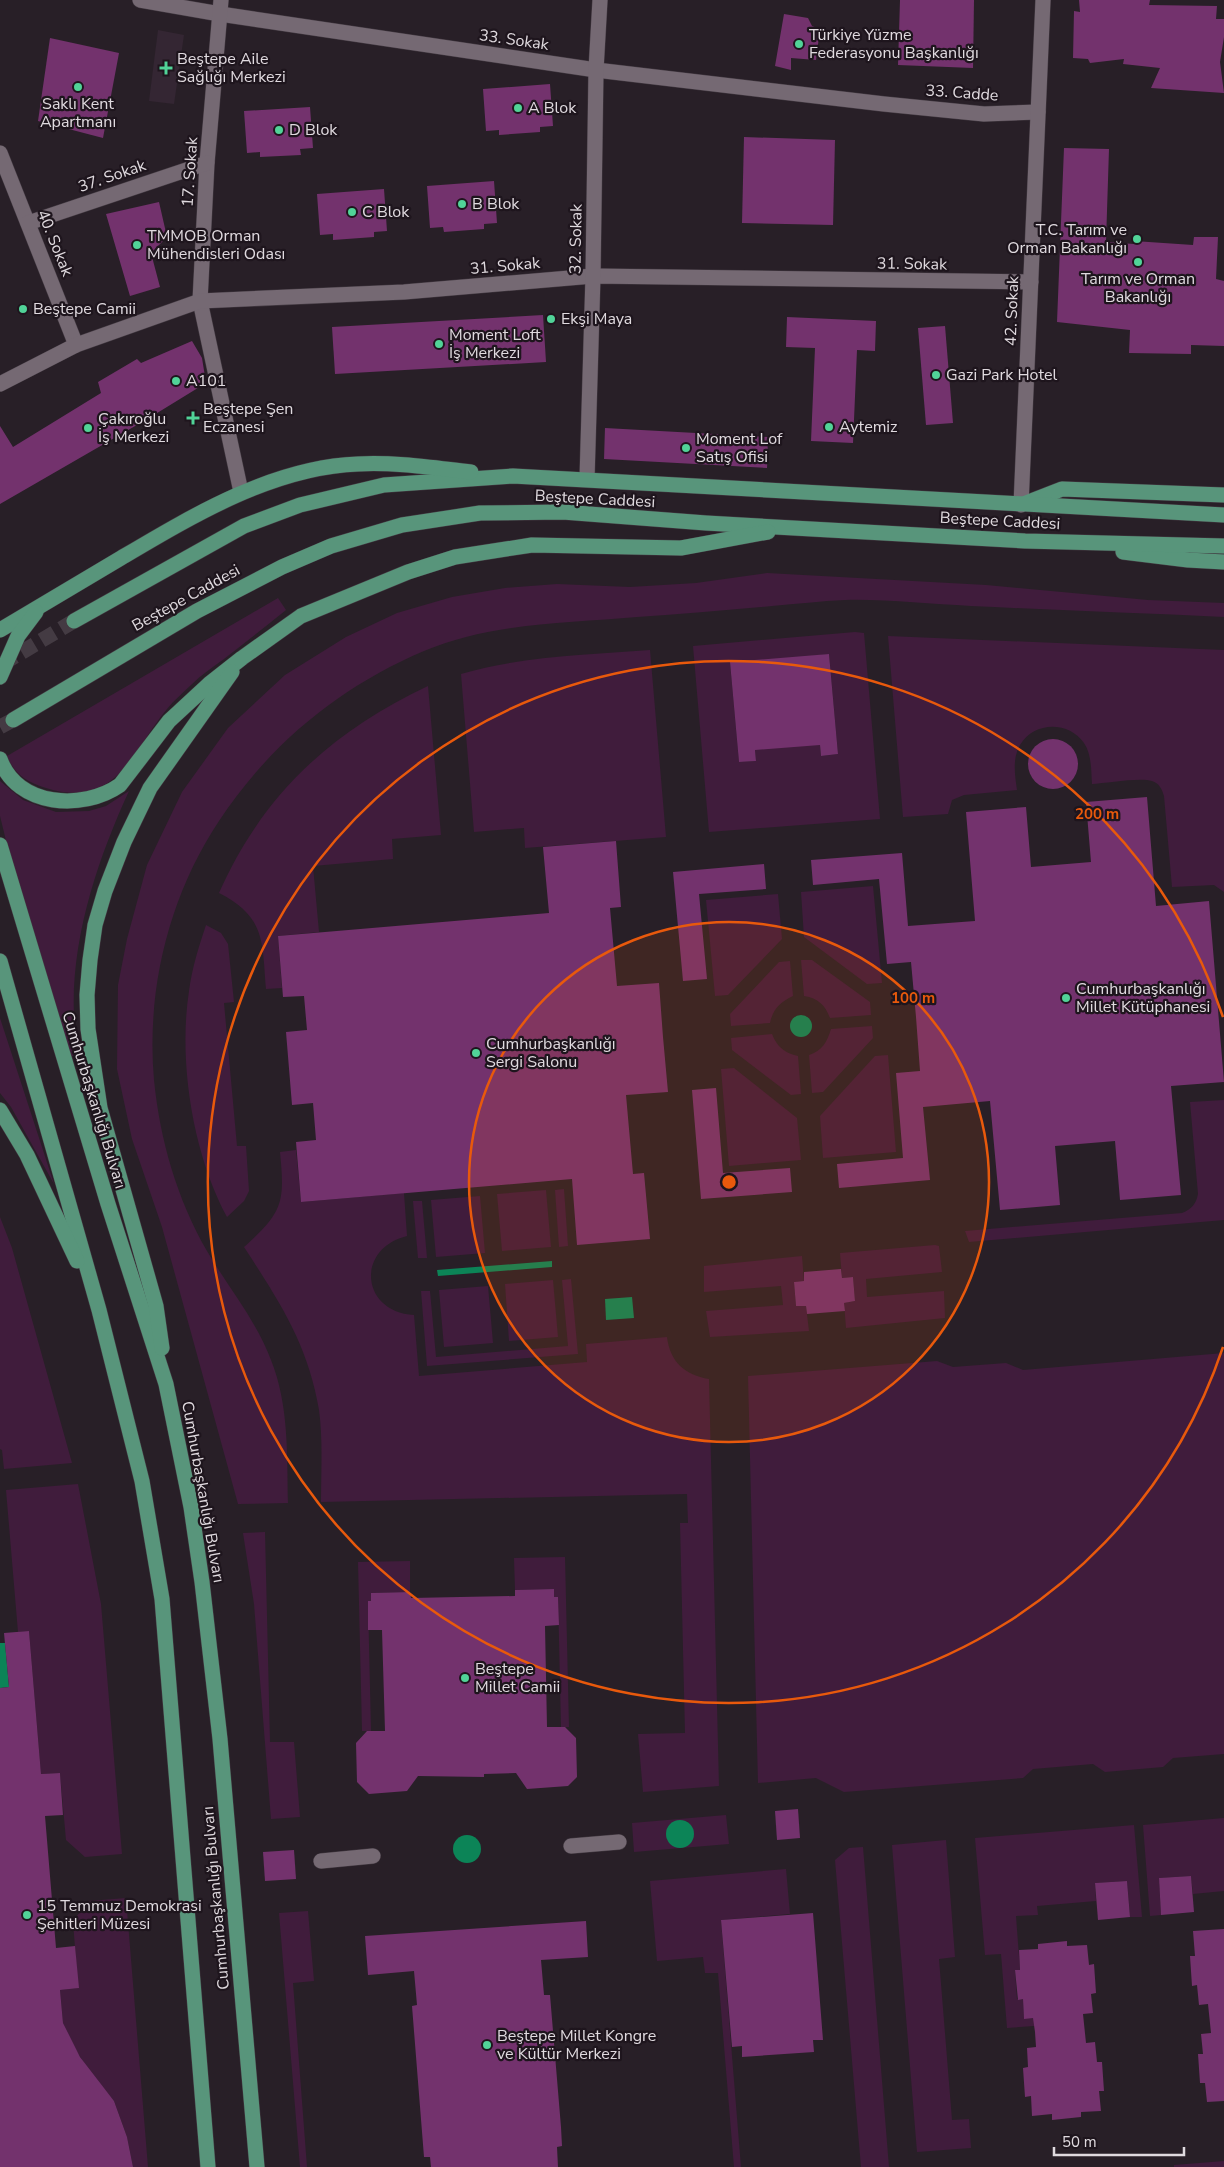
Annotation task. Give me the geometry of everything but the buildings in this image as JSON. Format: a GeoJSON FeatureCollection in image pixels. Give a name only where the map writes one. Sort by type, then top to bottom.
{"type":"FeatureCollection","features":[{"type":"Feature","properties":{"kind":"main road","name":"Beştepe Caddesi"},"geometry":{"type":"LineString","coordinates":[[0,630],[152,540],[241,492],[312,470],[357,464],[400,465],[513,476],[1224,516]]}},
{"type":"Feature","properties":{"kind":"main road","name":"Beştepe Caddesi"},"geometry":{"type":"LineString","coordinates":[[74,621],[244,526],[300,505],[384,485],[513,476]]}},
{"type":"Feature","properties":{"kind":"main road"},"geometry":{"type":"LineString","coordinates":[[1021,505],[1062,489],[1224,495]]}},
{"type":"Feature","properties":{"kind":"main road","name":"Beştepe Caddesi"},"geometry":{"type":"LineString","coordinates":[[13,720],[126,651],[239,588],[332,546],[402,525],[480,513],[563,512],[793,528],[1024,541],[1224,546]]}},
{"type":"Feature","properties":{"kind":"main road"},"geometry":{"type":"LineString","coordinates":[[0,759],[2,766],[13,780],[28,791],[43,797],[69,802],[91,800],[120,784],[170,721],[209,684],[301,616],[408,572],[455,557],[532,546],[681,548],[793,528]]}},
{"type":"Feature","properties":{"kind":"main road"},"geometry":{"type":"LineString","coordinates":[[1024,541],[1188,560],[1224,562]]}},
{"type":"Feature","properties":{"kind":"main road"},"geometry":{"type":"LineString","coordinates":[[0,677],[18,636],[42,605]]}},
{"type":"Feature","properties":{"kind":"main road"},"geometry":{"type":"LineString","coordinates":[[166,1384],[156,1306],[100,1108],[88,1030],[87,995],[90,960],[95,925],[105,891],[124,842],[150,788],[242,658]]}},
{"type":"Feature","properties":{"kind":"main road","name":"Cumhurbaşkanlığı Bulvarı"},"geometry":{"type":"LineString","coordinates":[[0,845],[108,1204],[166,1384],[191,1507],[218,1720],[257,2167]]}},
{"type":"Feature","properties":{"kind":"main road","name":"Cumhurbaşkanlığı Bulvarı"},"geometry":{"type":"LineString","coordinates":[[0,961],[99,1310],[142,1481],[162,1599],[208,2167]]}},
{"type":"Feature","properties":{"kind":"main road"},"geometry":{"type":"LineString","coordinates":[[0,1110],[27,1155],[50,1200],[99,1310]]}},
{"type":"Feature","properties":{"kind":"street","name":"33. Sokak"},"geometry":{"type":"LineString","coordinates":[[140,0],[220,7],[596,70],[884,104]]}},
{"type":"Feature","properties":{"kind":"street","name":"32. Sokak"},"geometry":{"type":"LineString","coordinates":[[587,479],[593,276],[596,70],[600,0]]}},
{"type":"Feature","properties":{"kind":"street","name":"42. Sokak"},"geometry":{"type":"LineString","coordinates":[[1021,505],[1043,0]]}},
{"type":"Feature","properties":{"kind":"street","name":"17. Sokak"},"geometry":{"type":"LineString","coordinates":[[220,7],[200,302],[241,492]]}},
{"type":"Feature","properties":{"kind":"street","name":"33. Cadde"},"geometry":{"type":"LineString","coordinates":[[884,104],[984,114],[1038,112]]}},
{"type":"Feature","properties":{"kind":"street","name":"40. Sokak"},"geometry":{"type":"LineString","coordinates":[[0,153],[76,345]]}},
{"type":"Feature","properties":{"kind":"street","name":"37. Sokak"},"geometry":{"type":"LineString","coordinates":[[28,223],[208,163]]}},
{"type":"Feature","properties":{"kind":"street","name":"31. Sokak"},"geometry":{"type":"LineString","coordinates":[[0,384],[76,345],[200,302],[404,292],[593,276],[1031,282]]}},
{"type":"Feature","properties":{"kind":"street"},"geometry":{"type":"LineString","coordinates":[[572,1846],[619,1842]]}},
{"type":"Feature","properties":{"kind":"street"},"geometry":{"type":"LineString","coordinates":[[321,1861],[373,1856]]}},
{"type":"Feature","properties":{"kind":"shaded area","name":"Beştepe Aile Sağlığı Merkezi"},"geometry":{"type":"Polygon","coordinates":[[[158,30],[184,35],[174,104],[149,101],[158,30]]]}},
{"type":"Feature","properties":{"kind":"shaded area"},"geometry":{"type":"Polygon","coordinates":[[[767,573],[986,585],[1148,600],[1224,603],[1224,617],[845,600],[529,626],[475,635],[424,651],[363,682],[308,721],[283,743],[260,767],[219,821],[187,880],[174,912],[165,945],[158,978],[154,1012],[152,1046],[157,1102],[165,1147],[179,1190],[196,1231],[207,1251],[250,1317],[265,1345],[281,1394],[286,1430],[288,1503],[238,1504],[162,1227],[132,1139],[117,1069],[118,985],[127,939],[147,865],[182,792],[228,728],[285,675],[346,637],[397,613],[452,597],[505,588],[557,584],[630,587],[696,583],[767,573]]]}},
{"type":"Feature","properties":{"kind":"shaded area"},"geometry":{"type":"Polygon","coordinates":[[[278,598],[286,610],[195,681],[167,709],[120,773],[106,784],[90,791],[70,793],[46,788],[22,777],[10,763],[7,756],[278,598]]]}},
{"type":"Feature","properties":{"kind":"shaded area"},"geometry":{"type":"Polygon","coordinates":[[[855,632],[864,633],[880,819],[709,832],[693,646],[855,632]],[[829,654],[812,656],[821,756],[838,754],[829,654]],[[747,661],[730,662],[739,762],[756,761],[747,661]]]}},
{"type":"Feature","properties":{"kind":"shaded area"},"geometry":{"type":"Polygon","coordinates":[[[888,636],[1224,650],[1224,892],[1214,885],[1172,887],[1164,796],[1160,787],[1157,783],[1147,780],[1092,784],[1091,763],[1087,748],[1078,736],[1061,728],[1042,728],[1034,731],[1020,745],[1015,762],[1017,790],[964,795],[952,800],[948,814],[903,817],[888,636]]]}},
{"type":"Feature","properties":{"kind":"shaded area"},"geometry":{"type":"Polygon","coordinates":[[[650,650],[666,837],[525,848],[524,828],[474,832],[461,674],[507,663],[578,655],[650,650]]]}},
{"type":"Feature","properties":{"kind":"shaded area"},"geometry":{"type":"Polygon","coordinates":[[[428,686],[441,835],[392,839],[393,859],[313,866],[319,932],[278,936],[282,988],[266,989],[264,958],[259,932],[246,912],[219,893],[237,858],[257,825],[279,796],[304,770],[331,746],[361,724],[393,704],[428,686]]]}},
{"type":"Feature","properties":{"kind":"shaded area"},"geometry":{"type":"Polygon","coordinates":[[[0,781],[23,800],[56,812],[89,811],[106,806],[129,791],[104,852],[84,918],[74,985],[74,1019],[78,1052],[73,1056],[45,1000],[0,816],[0,781]]]}},
{"type":"Feature","properties":{"kind":"shaded area"},"geometry":{"type":"Polygon","coordinates":[[[873,886],[882,983],[867,984],[804,937],[801,892],[873,886]]]}},
{"type":"Feature","properties":{"kind":"shaded area"},"geometry":{"type":"Polygon","coordinates":[[[778,894],[782,939],[728,995],[715,996],[706,900],[778,894]]]}},
{"type":"Feature","properties":{"kind":"shaded area"},"geometry":{"type":"Polygon","coordinates":[[[206,925],[221,933],[228,944],[234,1002],[224,1003],[237,1146],[246,1146],[249,1191],[244,1201],[227,1217],[215,1192],[197,1137],[187,1077],[186,1019],[189,991],[198,949],[206,925]]]}},
{"type":"Feature","properties":{"kind":"shaded area"},"geometry":{"type":"Polygon","coordinates":[[[801,960],[812,960],[870,1002],[871,1015],[830,1018],[826,1009],[820,1003],[813,998],[804,996],[801,960]]]}},
{"type":"Feature","properties":{"kind":"shaded area"},"geometry":{"type":"Polygon","coordinates":[[[790,961],[793,996],[778,1006],[770,1023],[731,1026],[730,1014],[779,962],[790,961]]]}},
{"type":"Feature","properties":{"kind":"shaded area"},"geometry":{"type":"Polygon","coordinates":[[[801,1015],[809,1018],[812,1026],[809,1034],[801,1037],[793,1034],[790,1026],[793,1018],[801,1015]]]}},
{"type":"Feature","properties":{"kind":"shaded area"},"geometry":{"type":"Polygon","coordinates":[[[0,1018],[54,1184],[11,1107],[0,1093],[0,1018]]]}},
{"type":"Feature","properties":{"kind":"shaded area"},"geometry":{"type":"Polygon","coordinates":[[[872,1026],[873,1038],[823,1092],[812,1093],[809,1055],[823,1045],[831,1029],[872,1026]]]}},
{"type":"Feature","properties":{"kind":"shaded area"},"geometry":{"type":"Polygon","coordinates":[[[772,1034],[776,1043],[782,1049],[798,1056],[801,1094],[791,1095],[732,1050],[731,1038],[772,1034]]]}},
{"type":"Feature","properties":{"kind":"shaded area"},"geometry":{"type":"Polygon","coordinates":[[[888,1055],[896,1152],[823,1158],[820,1116],[875,1056],[888,1055]]]}},
{"type":"Feature","properties":{"kind":"shaded area"},"geometry":{"type":"Polygon","coordinates":[[[734,1068],[797,1118],[801,1160],[729,1166],[721,1069],[734,1068]]]}},
{"type":"Feature","properties":{"kind":"shaded area"},"geometry":{"type":"Polygon","coordinates":[[[1224,1100],[1224,1220],[969,1242],[965,1231],[1182,1213],[1191,1208],[1198,1194],[1190,1102],[1224,1100]]]}},
{"type":"Feature","properties":{"kind":"shaded area"},"geometry":{"type":"Polygon","coordinates":[[[296,1150],[301,1202],[404,1193],[407,1236],[390,1243],[379,1253],[372,1266],[371,1279],[375,1292],[383,1303],[396,1311],[414,1315],[419,1376],[587,1362],[586,1344],[667,1337],[671,1354],[680,1366],[686,1371],[709,1379],[719,1786],[643,1792],[638,1734],[685,1733],[680,1523],[688,1523],[687,1494],[321,1502],[319,1410],[308,1364],[280,1305],[244,1247],[267,1225],[278,1206],[282,1183],[280,1152],[296,1150]]]}},
{"type":"Feature","properties":{"kind":"shaded area"},"geometry":{"type":"Polygon","coordinates":[[[564,1189],[568,1246],[559,1247],[555,1190],[564,1189]]]}},
{"type":"Feature","properties":{"kind":"shaded area"},"geometry":{"type":"Polygon","coordinates":[[[546,1190],[551,1247],[502,1251],[497,1194],[546,1190]]]}},
{"type":"Feature","properties":{"kind":"shaded area"},"geometry":{"type":"Polygon","coordinates":[[[480,1196],[485,1253],[436,1257],[431,1200],[480,1196]]]}},
{"type":"Feature","properties":{"kind":"shaded area"},"geometry":{"type":"Polygon","coordinates":[[[413,1201],[422,1201],[427,1258],[418,1258],[413,1201]]]}},
{"type":"Feature","properties":{"kind":"shaded area"},"geometry":{"type":"Polygon","coordinates":[[[0,1217],[12,1248],[72,1463],[4,1469],[2,1450],[0,1449],[0,1217]]]}},
{"type":"Feature","properties":{"kind":"shaded area"},"geometry":{"type":"Polygon","coordinates":[[[939,1246],[942,1272],[866,1279],[867,1297],[944,1291],[945,1318],[846,1328],[844,1303],[855,1301],[853,1277],[842,1278],[840,1253],[939,1246]]]}},
{"type":"Feature","properties":{"kind":"shaded area"},"geometry":{"type":"Polygon","coordinates":[[[802,1256],[804,1281],[794,1282],[796,1306],[806,1306],[809,1331],[710,1337],[706,1311],[783,1305],[781,1286],[704,1292],[704,1266],[802,1256]]]}},
{"type":"Feature","properties":{"kind":"shaded area"},"geometry":{"type":"Polygon","coordinates":[[[552,1261],[552,1267],[438,1276],[437,1270],[552,1261]]]}},
{"type":"Feature","properties":{"kind":"shaded area"},"geometry":{"type":"Polygon","coordinates":[[[571,1279],[578,1354],[427,1366],[421,1291],[430,1291],[436,1357],[568,1346],[562,1280],[571,1279]]]}},
{"type":"Feature","properties":{"kind":"shaded area"},"geometry":{"type":"Polygon","coordinates":[[[553,1280],[558,1337],[509,1341],[505,1284],[553,1280]]]}},
{"type":"Feature","properties":{"kind":"shaded area"},"geometry":{"type":"Polygon","coordinates":[[[488,1286],[493,1343],[444,1347],[439,1290],[488,1286]]]}},
{"type":"Feature","properties":{"kind":"shaded area"},"geometry":{"type":"Polygon","coordinates":[[[632,1297],[634,1318],[606,1320],[605,1299],[632,1297]]]}},
{"type":"Feature","properties":{"kind":"shaded area"},"geometry":{"type":"Polygon","coordinates":[[[1224,1353],[1224,1754],[1173,1758],[1163,1767],[1105,1772],[1093,1764],[1033,1769],[1023,1778],[844,1792],[816,1778],[758,1783],[748,1376],[937,1361],[953,1367],[1006,1363],[1023,1370],[1224,1353]]]}},
{"type":"Feature","properties":{"kind":"shaded area"},"geometry":{"type":"Polygon","coordinates":[[[78,1484],[101,1604],[122,1854],[85,1857],[66,1840],[60,1773],[41,1774],[29,1631],[18,1632],[6,1490],[78,1484]]]}},
{"type":"Feature","properties":{"kind":"shaded area"},"geometry":{"type":"Polygon","coordinates":[[[265,1532],[270,1742],[294,1742],[300,1817],[271,1819],[254,1604],[243,1533],[265,1532]]]}},
{"type":"Feature","properties":{"kind":"shaded area"},"geometry":{"type":"Polygon","coordinates":[[[565,1557],[569,1727],[561,1727],[558,1597],[554,1597],[554,1589],[515,1590],[514,1558],[565,1557]]]}},
{"type":"Feature","properties":{"kind":"shaded area"},"geometry":{"type":"Polygon","coordinates":[[[410,1561],[410,1592],[371,1593],[371,1601],[368,1601],[371,1731],[362,1731],[358,1562],[410,1561]]]}},
{"type":"Feature","properties":{"kind":"shaded area"},"geometry":{"type":"Polygon","coordinates":[[[0,1643],[5,1643],[9,1687],[0,1688],[0,1643]]]}},
{"type":"Feature","properties":{"kind":"shaded area"},"geometry":{"type":"Polygon","coordinates":[[[726,1815],[729,1844],[634,1852],[632,1823],[726,1815]],[[679,1820],[668,1827],[667,1836],[672,1845],[689,1822],[679,1820]]]}},
{"type":"Feature","properties":{"kind":"shaded area"},"geometry":{"type":"Polygon","coordinates":[[[1224,1818],[1224,1891],[1193,1894],[1191,1876],[1159,1878],[1161,1915],[1150,1916],[1143,1825],[1224,1818]]]}},
{"type":"Feature","properties":{"kind":"shaded area"},"geometry":{"type":"Polygon","coordinates":[[[680,1820],[690,1824],[694,1834],[690,1844],[680,1848],[670,1844],[666,1834],[670,1824],[680,1820]]]}},
{"type":"Feature","properties":{"kind":"shaded area"},"geometry":{"type":"Polygon","coordinates":[[[1134,1825],[1142,1917],[1130,1917],[1127,1881],[1095,1883],[1096,1901],[1037,1906],[1038,1915],[1016,1916],[1020,1970],[1015,1971],[1017,1999],[1023,1999],[1024,2018],[1034,2018],[1034,2026],[1007,2028],[1001,1954],[985,1955],[975,1838],[1134,1825]]]}},
{"type":"Feature","properties":{"kind":"shaded area"},"geometry":{"type":"Polygon","coordinates":[[[467,1835],[477,1839],[481,1849],[477,1859],[467,1863],[457,1859],[453,1849],[457,1839],[467,1835]]]}},
{"type":"Feature","properties":{"kind":"shaded area"},"geometry":{"type":"Polygon","coordinates":[[[946,1840],[955,1957],[939,1959],[952,2120],[969,2119],[971,2148],[917,2152],[892,1845],[946,1840]]]}},
{"type":"Feature","properties":{"kind":"shaded area"},"geometry":{"type":"Polygon","coordinates":[[[863,1847],[889,2167],[861,2167],[835,1860],[849,1848],[863,1847]]]}},
{"type":"Feature","properties":{"kind":"shaded area"},"geometry":{"type":"Polygon","coordinates":[[[786,1869],[790,1914],[721,1920],[741,2167],[734,2167],[718,1973],[705,1973],[703,1957],[657,1961],[650,1881],[786,1869]]]}},
{"type":"Feature","properties":{"kind":"shaded area"},"geometry":{"type":"Polygon","coordinates":[[[126,1898],[148,2167],[133,2167],[127,2137],[114,2101],[90,2072],[70,2041],[63,2023],[60,1990],[78,1988],[73,1921],[89,1901],[126,1898]]]}},
{"type":"Feature","properties":{"kind":"shaded area"},"geometry":{"type":"Polygon","coordinates":[[[308,1911],[314,1981],[293,1983],[307,2167],[300,2167],[279,1913],[308,1911]]]}},
{"type":"Feature","properties":{"kind":"shaded area"},"geometry":{"type":"Polygon","coordinates":[[[1224,2161],[1224,2167],[1174,2167],[1174,2165],[1224,2161]]]}},
{"type":"Feature","properties":{"kind":"tunnel"},"geometry":{"type":"LineString","coordinates":[[2,664],[74,621]]}},
{"type":"Feature","properties":{"kind":"tunnel"},"geometry":{"type":"LineString","coordinates":[[0,727],[13,720]]}},
{"type":"Feature","properties":{"kind":"place","name":"Türkiye Yüzme Federasyonu Başkanlığı"},"geometry":{"type":"Point","coordinates":[799,44]}},
{"type":"Feature","properties":{"kind":"place","name":"Beştepe Aile Sağlığı Merkezi"},"geometry":{"type":"Point","coordinates":[166,68]}},
{"type":"Feature","properties":{"kind":"place","name":"Saklı Kent Apartmanı"},"geometry":{"type":"Point","coordinates":[78,87]}},
{"type":"Feature","properties":{"kind":"place","name":"A Blok"},"geometry":{"type":"Point","coordinates":[518,108]}},
{"type":"Feature","properties":{"kind":"place","name":"D Blok"},"geometry":{"type":"Point","coordinates":[279,130]}},
{"type":"Feature","properties":{"kind":"place","name":"B Blok"},"geometry":{"type":"Point","coordinates":[462,204]}},
{"type":"Feature","properties":{"kind":"place","name":"C Blok"},"geometry":{"type":"Point","coordinates":[352,212]}},
{"type":"Feature","properties":{"kind":"place","name":"T.C. Tarım ve Orman Bakanlığı"},"geometry":{"type":"Point","coordinates":[1137,239]}},
{"type":"Feature","properties":{"kind":"place","name":"TMMOB Orman Mühendisleri Odası"},"geometry":{"type":"Point","coordinates":[137,245]}},
{"type":"Feature","properties":{"kind":"place","name":"Tarım ve Orman Bakanlığı"},"geometry":{"type":"Point","coordinates":[1138,262]}},
{"type":"Feature","properties":{"kind":"place","name":"Beştepe Camii"},"geometry":{"type":"Point","coordinates":[23,309]}},
{"type":"Feature","properties":{"kind":"place","name":"Ekşi Maya"},"geometry":{"type":"Point","coordinates":[551,319]}},
{"type":"Feature","properties":{"kind":"place","name":"Moment Loft İş Merkezi"},"geometry":{"type":"Point","coordinates":[439,344]}},
{"type":"Feature","properties":{"kind":"place","name":"Gazi Park Hotel"},"geometry":{"type":"Point","coordinates":[936,375]}},
{"type":"Feature","properties":{"kind":"place","name":"A101"},"geometry":{"type":"Point","coordinates":[176,381]}},
{"type":"Feature","properties":{"kind":"place","name":"Beştepe Şen Eczanesi"},"geometry":{"type":"Point","coordinates":[193,418]}},
{"type":"Feature","properties":{"kind":"place","name":"Aytemiz"},"geometry":{"type":"Point","coordinates":[829,427]}},
{"type":"Feature","properties":{"kind":"place","name":"Çakıroğlu İş Merkezi"},"geometry":{"type":"Point","coordinates":[88,428]}},
{"type":"Feature","properties":{"kind":"place","name":"Moment Lof Satış Ofisi"},"geometry":{"type":"Point","coordinates":[686,448]}},
{"type":"Feature","properties":{"kind":"place","name":"Cumhurbaşkanlığı Millet Kütüphanesi"},"geometry":{"type":"Point","coordinates":[1066,998]}},
{"type":"Feature","properties":{"kind":"place","name":"Cumhurbaşkanlığı Sergi Salonu"},"geometry":{"type":"Point","coordinates":[476,1053]}},
{"type":"Feature","properties":{"kind":"place","name":"Beştepe Millet Camii"},"geometry":{"type":"Point","coordinates":[465,1678]}},
{"type":"Feature","properties":{"kind":"place","name":"15 Temmuz Demokrasi Şehitleri Müzesi"},"geometry":{"type":"Point","coordinates":[27,1915]}},
{"type":"Feature","properties":{"kind":"place","name":"Beştepe Millet Kongre ve Kültür Merkezi"},"geometry":{"type":"Point","coordinates":[487,2045]}}]}
